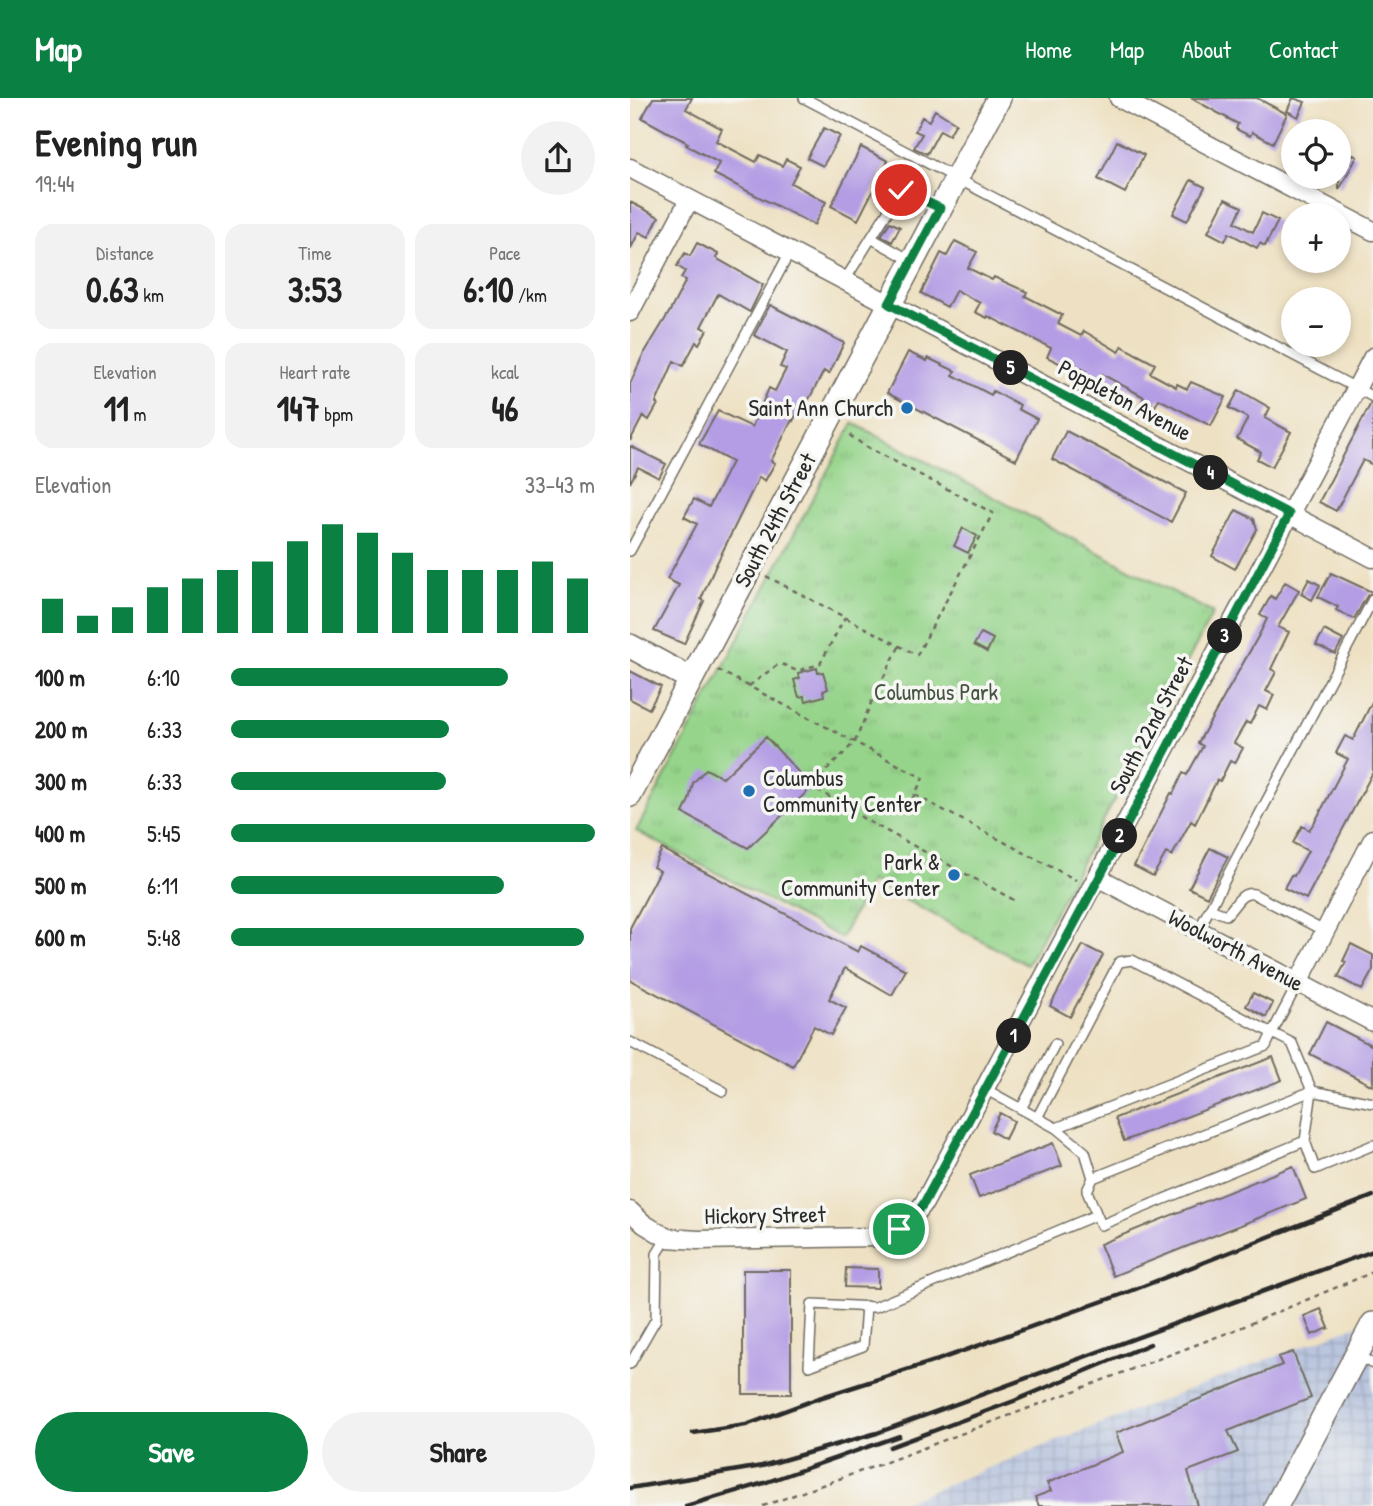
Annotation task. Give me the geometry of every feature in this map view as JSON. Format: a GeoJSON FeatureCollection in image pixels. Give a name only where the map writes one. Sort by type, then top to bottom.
{"type":"FeatureCollection","features":[{"type":"Feature","properties":{"kind":"main road","name":"South 24th Street"},"geometry":{"type":"LineString","coordinates":[[630,794],[999,98]]}},
{"type":"Feature","properties":{"kind":"main road"},"geometry":{"type":"LineString","coordinates":[[630,646],[691,678]]}},
{"type":"Feature","properties":{"kind":"main road"},"geometry":{"type":"LineString","coordinates":[[1276,1506],[1365,1360],[1373,1324]]}},
{"type":"Feature","properties":{"kind":"street"},"geometry":{"type":"LineString","coordinates":[[1124,99],[1373,231]]}},
{"type":"Feature","properties":{"kind":"street","name":"Poppleton Avenue"},"geometry":{"type":"LineString","coordinates":[[630,168],[1373,558]]}},
{"type":"Feature","properties":{"kind":"street"},"geometry":{"type":"LineString","coordinates":[[630,312],[690,200]]}},
{"type":"Feature","properties":{"kind":"street","name":"South 22nd Street"},"geometry":{"type":"LineString","coordinates":[[907,1223],[924,1203],[985,1090],[1373,357]]}},
{"type":"Feature","properties":{"kind":"street"},"geometry":{"type":"LineString","coordinates":[[1298,983],[1373,839]]}},
{"type":"Feature","properties":{"kind":"street","name":"Woolworth Avenue"},"geometry":{"type":"LineString","coordinates":[[1099,878],[1373,1022]]}},
{"type":"Feature","properties":{"kind":"street"},"geometry":{"type":"LineString","coordinates":[[630,1211],[644,1224],[667,1238]]}},
{"type":"Feature","properties":{"kind":"street","name":"Hickory Street"},"geometry":{"type":"LineString","coordinates":[[667,1238],[862,1238],[888,1234],[907,1223]]}},
{"type":"Feature","properties":{"kind":"lane"},"geometry":{"type":"LineString","coordinates":[[804,98],[1373,397]]}},
{"type":"Feature","properties":{"kind":"lane"},"geometry":{"type":"LineString","coordinates":[[845,280],[901,190],[940,208]]}},
{"type":"Feature","properties":{"kind":"lane"},"geometry":{"type":"LineString","coordinates":[[871,238],[912,261]]}},
{"type":"Feature","properties":{"kind":"lane"},"geometry":{"type":"LineString","coordinates":[[630,551],[790,252]]}},
{"type":"Feature","properties":{"kind":"lane"},"geometry":{"type":"LineString","coordinates":[[1198,931],[1373,599]]}},
{"type":"Feature","properties":{"kind":"lane"},"geometry":{"type":"LineString","coordinates":[[1209,909],[1226,915],[1241,895],[1247,892],[1324,932]]}},
{"type":"Feature","properties":{"kind":"lane"},"geometry":{"type":"LineString","coordinates":[[1037,1118],[1119,962],[1132,960],[1292,1043],[1312,1091],[1305,1141],[1315,1169],[1373,1145]]}},
{"type":"Feature","properties":{"kind":"lane"},"geometry":{"type":"LineString","coordinates":[[1056,1128],[1266,1045],[1298,983]]}},
{"type":"Feature","properties":{"kind":"lane"},"geometry":{"type":"LineString","coordinates":[[630,1042],[723,1091]]}},
{"type":"Feature","properties":{"kind":"lane"},"geometry":{"type":"LineString","coordinates":[[1021,1109],[1055,1044]]}},
{"type":"Feature","properties":{"kind":"lane"},"geometry":{"type":"LineString","coordinates":[[985,1090],[1056,1128],[1085,1152],[1093,1178],[1087,1191],[1101,1225],[1305,1141]]}},
{"type":"Feature","properties":{"kind":"lane"},"geometry":{"type":"LineString","coordinates":[[1093,1178],[1312,1091],[1373,1103]]}},
{"type":"Feature","properties":{"kind":"lane"},"geometry":{"type":"LineString","coordinates":[[866,1306],[863,1346],[809,1366],[812,1304],[866,1306],[875,1307],[1096,1215]]}},
{"type":"Feature","properties":{"kind":"lane"},"geometry":{"type":"LineString","coordinates":[[630,1364],[656,1319],[657,1254],[667,1238]]}},
{"type":"Feature","properties":{"kind":"path"},"geometry":{"type":"LineString","coordinates":[[765,575],[917,655],[993,513],[865,446],[842,431]]}},
{"type":"Feature","properties":{"kind":"path"},"geometry":{"type":"LineString","coordinates":[[748,686],[782,664],[797,671],[820,664],[845,617]]}},
{"type":"Feature","properties":{"kind":"path"},"geometry":{"type":"LineString","coordinates":[[900,646],[873,698],[855,742],[816,781],[815,788],[866,820],[1014,900]]}},
{"type":"Feature","properties":{"kind":"path"},"geometry":{"type":"LineString","coordinates":[[715,669],[923,778],[910,804]]}},
{"type":"Feature","properties":{"kind":"path"},"geometry":{"type":"LineString","coordinates":[[915,795],[1080,882]]}},
{"type":"Feature","properties":{"kind":"path"},"geometry":{"type":"LineString","coordinates":[[763,1506],[1235,1330],[1373,1272]]}},
{"type":"Feature","properties":{"kind":"shaded area"},"geometry":{"type":"Polygon","coordinates":[[[1373,1319],[1373,1506],[893,1506],[1038,1448],[1373,1319]]]}},
{"type":"Feature","properties":{"kind":"green space","name":"Columbus Park"},"geometry":{"type":"Polygon","coordinates":[[[853,423],[1213,613],[1027,965],[871,881],[841,938],[636,831],[853,423]]]}},
{"type":"Feature","properties":{"kind":"building"},"geometry":{"type":"Polygon","coordinates":[[[653,98],[692,98],[686,109],[722,129],[716,141],[756,162],[760,155],[782,166],[786,159],[800,166],[791,183],[826,202],[814,225],[714,174],[719,163],[642,118],[653,98]]]}},
{"type":"Feature","properties":{"kind":"building"},"geometry":{"type":"Polygon","coordinates":[[[1191,98],[1257,98],[1287,114],[1285,119],[1281,119],[1281,126],[1273,143],[1252,132],[1250,136],[1236,129],[1238,124],[1191,98]]]}},
{"type":"Feature","properties":{"kind":"building"},"geometry":{"type":"Polygon","coordinates":[[[1293,98],[1305,102],[1298,117],[1287,111],[1293,98]]]}},
{"type":"Feature","properties":{"kind":"building"},"geometry":{"type":"Polygon","coordinates":[[[935,110],[956,123],[949,135],[940,130],[927,154],[914,148],[922,134],[915,131],[922,117],[929,121],[935,110]]]}},
{"type":"Feature","properties":{"kind":"building"},"geometry":{"type":"Polygon","coordinates":[[[824,128],[840,136],[823,166],[807,158],[824,128]]]}},
{"type":"Feature","properties":{"kind":"building"},"geometry":{"type":"Polygon","coordinates":[[[1117,141],[1144,155],[1125,193],[1098,179],[1117,141]]]}},
{"type":"Feature","properties":{"kind":"building"},"geometry":{"type":"Polygon","coordinates":[[[861,147],[888,161],[858,220],[831,206],[861,147]]]}},
{"type":"Feature","properties":{"kind":"building"},"geometry":{"type":"Polygon","coordinates":[[[1351,154],[1357,157],[1351,168],[1351,154]]]}},
{"type":"Feature","properties":{"kind":"building"},"geometry":{"type":"Polygon","coordinates":[[[1191,180],[1205,187],[1187,221],[1173,214],[1191,180]]]}},
{"type":"Feature","properties":{"kind":"building"},"geometry":{"type":"Polygon","coordinates":[[[1225,199],[1242,207],[1235,222],[1253,232],[1262,213],[1278,221],[1265,246],[1260,243],[1257,248],[1229,233],[1225,241],[1208,232],[1225,199]]]}},
{"type":"Feature","properties":{"kind":"building"},"geometry":{"type":"Polygon","coordinates":[[[630,202],[659,217],[649,237],[639,232],[630,250],[630,202]]]}},
{"type":"Feature","properties":{"kind":"building"},"geometry":{"type":"Polygon","coordinates":[[[890,222],[900,227],[892,242],[881,236],[890,222]]]}},
{"type":"Feature","properties":{"kind":"building"},"geometry":{"type":"Polygon","coordinates":[[[955,241],[977,252],[968,268],[1027,292],[1025,296],[1062,315],[1058,324],[1081,336],[1084,331],[1119,352],[1122,346],[1155,364],[1150,373],[1176,387],[1177,384],[1187,389],[1191,382],[1226,397],[1211,426],[1159,399],[1153,410],[1141,404],[1144,397],[1102,374],[1098,381],[1064,359],[1061,364],[1047,357],[1051,348],[975,312],[980,303],[956,290],[947,307],[921,293],[941,253],[947,256],[955,241]]]}},
{"type":"Feature","properties":{"kind":"building"},"geometry":{"type":"Polygon","coordinates":[[[697,243],[718,254],[716,258],[763,285],[750,312],[718,294],[701,327],[707,330],[699,344],[696,342],[683,366],[674,361],[656,403],[658,404],[649,420],[643,416],[630,441],[630,384],[642,357],[686,280],[681,278],[685,271],[677,266],[685,253],[690,256],[697,243]]]}},
{"type":"Feature","properties":{"kind":"building"},"geometry":{"type":"Polygon","coordinates":[[[770,305],[844,343],[829,374],[824,371],[808,401],[804,399],[771,461],[775,463],[765,481],[759,477],[715,567],[701,599],[704,601],[684,644],[654,631],[679,585],[667,579],[697,524],[684,517],[694,499],[709,507],[732,462],[699,444],[718,411],[752,427],[769,388],[775,391],[786,369],[780,367],[787,352],[754,335],[770,305]]]}},
{"type":"Feature","properties":{"kind":"building"},"geometry":{"type":"Polygon","coordinates":[[[908,352],[955,371],[953,375],[991,395],[993,391],[1020,405],[1018,409],[1037,419],[1016,460],[887,393],[908,352]]]}},
{"type":"Feature","properties":{"kind":"building"},"geometry":{"type":"Polygon","coordinates":[[[1239,390],[1270,408],[1265,418],[1291,432],[1272,467],[1257,459],[1261,452],[1237,439],[1248,418],[1229,408],[1239,390]]]}},
{"type":"Feature","properties":{"kind":"building"},"geometry":{"type":"Polygon","coordinates":[[[1371,403],[1373,465],[1363,460],[1336,511],[1319,502],[1371,403]]]}},
{"type":"Feature","properties":{"kind":"building"},"geometry":{"type":"Polygon","coordinates":[[[1066,431],[1186,493],[1171,522],[1052,459],[1066,431]]]}},
{"type":"Feature","properties":{"kind":"building"},"geometry":{"type":"Polygon","coordinates":[[[630,446],[666,464],[659,478],[638,467],[630,483],[630,446]]]}},
{"type":"Feature","properties":{"kind":"building"},"geometry":{"type":"Polygon","coordinates":[[[1236,510],[1254,519],[1257,529],[1235,569],[1212,556],[1236,510]]]}},
{"type":"Feature","properties":{"kind":"building"},"geometry":{"type":"Polygon","coordinates":[[[963,528],[977,536],[968,553],[954,546],[963,528]]]}},
{"type":"Feature","properties":{"kind":"building"},"geometry":{"type":"Polygon","coordinates":[[[1331,573],[1372,592],[1354,619],[1318,597],[1331,573]]]}},
{"type":"Feature","properties":{"kind":"building"},"geometry":{"type":"Polygon","coordinates":[[[1309,579],[1320,585],[1312,600],[1301,594],[1309,579]]]}},
{"type":"Feature","properties":{"kind":"building"},"geometry":{"type":"Polygon","coordinates":[[[1285,582],[1299,590],[1278,627],[1289,632],[1271,669],[1276,672],[1266,691],[1274,695],[1267,710],[1259,706],[1250,724],[1246,722],[1234,743],[1243,748],[1235,763],[1230,761],[1220,781],[1217,780],[1195,824],[1191,821],[1172,856],[1166,853],[1153,876],[1134,866],[1171,793],[1173,794],[1183,773],[1187,775],[1203,746],[1198,743],[1259,635],[1267,619],[1260,615],[1271,596],[1275,599],[1285,582]]]}},
{"type":"Feature","properties":{"kind":"building"},"geometry":{"type":"Polygon","coordinates":[[[1324,630],[1343,640],[1335,654],[1316,645],[1324,630]]]}},
{"type":"Feature","properties":{"kind":"building"},"geometry":{"type":"Polygon","coordinates":[[[981,633],[993,639],[987,652],[974,645],[981,633]]]}},
{"type":"Feature","properties":{"kind":"building"},"geometry":{"type":"Polygon","coordinates":[[[817,668],[818,673],[823,672],[828,689],[823,691],[824,696],[806,701],[804,696],[799,697],[794,680],[800,678],[798,673],[817,668]]]}},
{"type":"Feature","properties":{"kind":"building"},"geometry":{"type":"Polygon","coordinates":[[[630,671],[661,687],[649,709],[630,699],[630,671]]]}},
{"type":"Feature","properties":{"kind":"building"},"geometry":{"type":"Polygon","coordinates":[[[1373,700],[1373,772],[1306,899],[1284,888],[1308,851],[1293,843],[1302,826],[1309,830],[1316,820],[1348,759],[1336,753],[1345,736],[1353,740],[1373,700]]]}},
{"type":"Feature","properties":{"kind":"building","name":"Columbus Community Center"},"geometry":{"type":"Polygon","coordinates":[[[766,737],[812,787],[748,848],[683,813],[693,783],[706,769],[723,778],[766,737]]]}},
{"type":"Feature","properties":{"kind":"building"},"geometry":{"type":"Polygon","coordinates":[[[1210,848],[1228,857],[1207,897],[1189,888],[1210,848]]]}},
{"type":"Feature","properties":{"kind":"building"},"geometry":{"type":"Polygon","coordinates":[[[662,849],[858,952],[861,946],[906,970],[892,995],[845,968],[829,999],[846,1008],[831,1035],[814,1026],[793,1066],[630,980],[630,928],[660,871],[653,867],[662,849]]]}},
{"type":"Feature","properties":{"kind":"building"},"geometry":{"type":"Polygon","coordinates":[[[1351,944],[1373,955],[1373,970],[1362,990],[1338,977],[1351,944]]]}},
{"type":"Feature","properties":{"kind":"building"},"geometry":{"type":"Polygon","coordinates":[[[1083,945],[1103,955],[1070,1017],[1050,1006],[1083,945]]]}},
{"type":"Feature","properties":{"kind":"building"},"geometry":{"type":"Polygon","coordinates":[[[1253,993],[1273,1003],[1266,1017],[1246,1006],[1253,993]]]}},
{"type":"Feature","properties":{"kind":"building"},"geometry":{"type":"Polygon","coordinates":[[[1326,1022],[1373,1046],[1373,1086],[1310,1054],[1326,1022]]]}},
{"type":"Feature","properties":{"kind":"building"},"geometry":{"type":"Polygon","coordinates":[[[1273,1057],[1282,1080],[1124,1141],[1115,1118],[1273,1057]]]}},
{"type":"Feature","properties":{"kind":"building"},"geometry":{"type":"Polygon","coordinates":[[[1000,1113],[1014,1121],[1005,1139],[991,1131],[1000,1113]]]}},
{"type":"Feature","properties":{"kind":"building"},"geometry":{"type":"Polygon","coordinates":[[[1053,1143],[1062,1166],[979,1198],[970,1175],[1053,1143]]]}},
{"type":"Feature","properties":{"kind":"building"},"geometry":{"type":"Polygon","coordinates":[[[1293,1166],[1306,1199],[1113,1276],[1100,1244],[1293,1166]]]}},
{"type":"Feature","properties":{"kind":"building"},"geometry":{"type":"Polygon","coordinates":[[[846,1268],[878,1269],[878,1288],[845,1287],[846,1268]]]}},
{"type":"Feature","properties":{"kind":"building"},"geometry":{"type":"Polygon","coordinates":[[[743,1270],[791,1270],[791,1394],[743,1394],[743,1270]]]}},
{"type":"Feature","properties":{"kind":"building"},"geometry":{"type":"Polygon","coordinates":[[[1321,1309],[1329,1328],[1312,1335],[1304,1316],[1321,1309]]]}},
{"type":"Feature","properties":{"kind":"building"},"geometry":{"type":"Polygon","coordinates":[[[1293,1352],[1311,1398],[1228,1431],[1238,1452],[1188,1471],[1198,1506],[1039,1506],[1035,1497],[1051,1491],[1047,1483],[1123,1452],[1116,1433],[1282,1365],[1278,1357],[1293,1352]]]}},
{"type":"Feature","properties":{"kind":"railway"},"geometry":{"type":"LineString","coordinates":[[693,1433],[746,1425],[819,1398],[935,1361],[1123,1294],[1373,1196]]}},
{"type":"Feature","properties":{"kind":"railway"},"geometry":{"type":"LineString","coordinates":[[630,1488],[762,1466],[877,1433],[1373,1251]]}},
{"type":"Feature","properties":{"kind":"railway"},"geometry":{"type":"LineString","coordinates":[[890,1447],[1014,1401],[1150,1344]]}},
{"type":"Feature","properties":{"kind":"railway"},"geometry":{"type":"LineString","coordinates":[[686,1506],[764,1483],[899,1436]]}},
{"type":"Feature","properties":{"kind":"place","name":"Saint Ann Church"},"geometry":{"type":"Point","coordinates":[907,408]}},
{"type":"Feature","properties":{"kind":"place","name":"Columbus Community Center"},"geometry":{"type":"Point","coordinates":[749,791]}},
{"type":"Feature","properties":{"kind":"place","name":"Park & Community Center"},"geometry":{"type":"Point","coordinates":[954,875]}},
{"type":"Feature","properties":{"kind":"route"},"geometry":{"type":"LineString","coordinates":[[899,1229],[914,1217],[924,1203],[1099,878],[1289,514],[889,304],[940,208],[901,190]]}}]}
